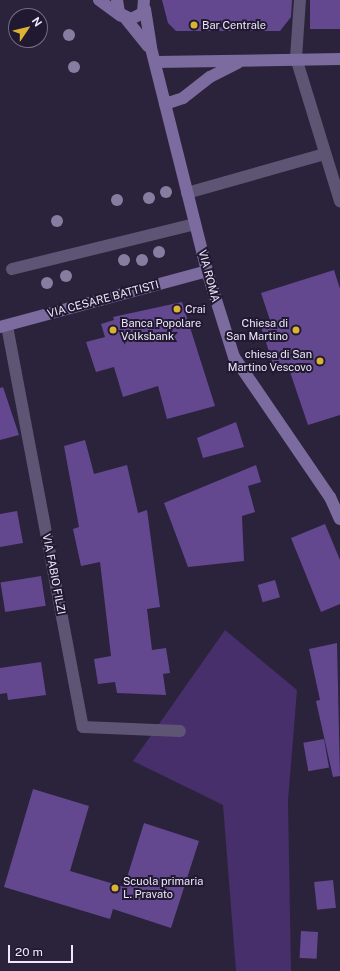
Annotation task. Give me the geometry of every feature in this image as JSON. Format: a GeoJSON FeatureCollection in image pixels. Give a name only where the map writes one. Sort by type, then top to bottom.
{"type":"FeatureCollection","features":[{"type":"Feature","properties":{"kind":"street"},"geometry":{"type":"LineString","coordinates":[[99,0],[124,18],[140,17],[145,4]]}},
{"type":"Feature","properties":{"kind":"street"},"geometry":{"type":"LineString","coordinates":[[117,0],[124,18]]}},
{"type":"Feature","properties":{"kind":"street"},"geometry":{"type":"LineString","coordinates":[[300,0],[296,58],[340,201]]}},
{"type":"Feature","properties":{"kind":"street","name":"VIA ROMA"},"geometry":{"type":"LineString","coordinates":[[145,4],[153,58],[207,271],[234,357],[330,497],[340,519]]}},
{"type":"Feature","properties":{"kind":"street","name":"VIA ROMA"},"geometry":{"type":"LineString","coordinates":[[124,18],[153,58]]}},
{"type":"Feature","properties":{"kind":"street"},"geometry":{"type":"LineString","coordinates":[[153,58],[244,61],[296,58],[340,59]]}},
{"type":"Feature","properties":{"kind":"street"},"geometry":{"type":"LineString","coordinates":[[165,104],[183,98],[214,74],[244,61]]}},
{"type":"Feature","properties":{"kind":"street"},"geometry":{"type":"LineString","coordinates":[[188,193],[325,154]]}},
{"type":"Feature","properties":{"kind":"street"},"geometry":{"type":"LineString","coordinates":[[12,269],[195,224]]}},
{"type":"Feature","properties":{"kind":"street","name":"VIA CESARE BATTISTI"},"geometry":{"type":"LineString","coordinates":[[4,326],[207,271]]}},
{"type":"Feature","properties":{"kind":"street","name":"VIA FABIO FILZI"},"geometry":{"type":"LineString","coordinates":[[4,326],[83,727],[180,731]]}},
{"type":"Feature","properties":{"kind":"shaded area"},"geometry":{"type":"Polygon","coordinates":[[[225,630],[297,690],[288,801],[291,971],[236,971],[223,805],[133,761],[225,630]]]}},
{"type":"Feature","properties":{"kind":"building"},"geometry":{"type":"Polygon","coordinates":[[[162,0],[292,0],[291,17],[280,31],[176,31],[168,23],[162,0]]]}},
{"type":"Feature","properties":{"kind":"building"},"geometry":{"type":"Polygon","coordinates":[[[310,0],[340,0],[340,29],[310,29],[310,0]]]}},
{"type":"Feature","properties":{"kind":"building","name":"Chiesa di San Martino"},"geometry":{"type":"Polygon","coordinates":[[[334,270],[340,289],[340,415],[308,425],[288,366],[275,370],[260,324],[270,320],[261,293],[334,270]]]}},
{"type":"Feature","properties":{"kind":"building"},"geometry":{"type":"Polygon","coordinates":[[[182,302],[215,406],[167,419],[158,386],[123,397],[114,367],[96,372],[86,342],[105,337],[101,324],[114,320],[113,317],[182,302]]]}},
{"type":"Feature","properties":{"kind":"building"},"geometry":{"type":"Polygon","coordinates":[[[3,387],[19,435],[0,440],[0,388],[3,387]]]}},
{"type":"Feature","properties":{"kind":"building"},"geometry":{"type":"Polygon","coordinates":[[[236,422],[244,447],[203,458],[197,438],[236,422]]]}},
{"type":"Feature","properties":{"kind":"building"},"geometry":{"type":"Polygon","coordinates":[[[85,440],[94,474],[127,465],[138,513],[147,510],[160,607],[147,609],[152,650],[166,648],[170,673],[163,674],[166,695],[117,693],[115,682],[98,684],[94,659],[111,656],[100,562],[81,566],[73,529],[79,527],[64,446],[85,440]]]}},
{"type":"Feature","properties":{"kind":"building"},"geometry":{"type":"Polygon","coordinates":[[[256,465],[261,482],[248,486],[255,512],[242,516],[244,561],[188,567],[164,503],[256,465]]]}},
{"type":"Feature","properties":{"kind":"building"},"geometry":{"type":"Polygon","coordinates":[[[17,511],[23,543],[0,547],[0,514],[17,511]]]}},
{"type":"Feature","properties":{"kind":"building"},"geometry":{"type":"Polygon","coordinates":[[[325,524],[340,560],[340,604],[321,612],[291,538],[325,524]]]}},
{"type":"Feature","properties":{"kind":"building"},"geometry":{"type":"Polygon","coordinates":[[[41,576],[46,606],[5,612],[1,582],[41,576]]]}},
{"type":"Feature","properties":{"kind":"building"},"geometry":{"type":"Polygon","coordinates":[[[275,580],[280,597],[263,602],[258,585],[275,580]]]}},
{"type":"Feature","properties":{"kind":"building"},"geometry":{"type":"Polygon","coordinates":[[[337,643],[340,776],[333,777],[316,701],[320,700],[309,649],[337,643]]]}},
{"type":"Feature","properties":{"kind":"building"},"geometry":{"type":"Polygon","coordinates":[[[41,662],[46,695],[8,700],[7,693],[0,694],[0,668],[41,662]]]}},
{"type":"Feature","properties":{"kind":"building"},"geometry":{"type":"Polygon","coordinates":[[[324,739],[329,768],[308,771],[303,743],[324,739]]]}},
{"type":"Feature","properties":{"kind":"building"},"geometry":{"type":"Polygon","coordinates":[[[33,789],[89,806],[70,871],[124,887],[144,823],[199,841],[171,928],[113,909],[110,919],[4,887],[33,789]]]}},
{"type":"Feature","properties":{"kind":"building"},"geometry":{"type":"Polygon","coordinates":[[[333,880],[336,908],[317,910],[314,882],[333,880]]]}},
{"type":"Feature","properties":{"kind":"building"},"geometry":{"type":"Polygon","coordinates":[[[301,931],[318,932],[317,959],[300,958],[301,931]]]}},
{"type":"Feature","properties":{"kind":"place","name":"Bar Centrale"},"geometry":{"type":"Point","coordinates":[194,25]}},
{"type":"Feature","properties":{"kind":"place","name":"Crai"},"geometry":{"type":"Point","coordinates":[177,309]}},
{"type":"Feature","properties":{"kind":"place","name":"Banca Popolare Volksbank"},"geometry":{"type":"Point","coordinates":[113,330]}},
{"type":"Feature","properties":{"kind":"place","name":"Chiesa di San Martino"},"geometry":{"type":"Point","coordinates":[296,330]}},
{"type":"Feature","properties":{"kind":"place","name":"chiesa di San Martino Vescovo"},"geometry":{"type":"Point","coordinates":[320,361]}},
{"type":"Feature","properties":{"kind":"place","name":"Scuola primaria L. Pravato"},"geometry":{"type":"Point","coordinates":[115,888]}}]}
